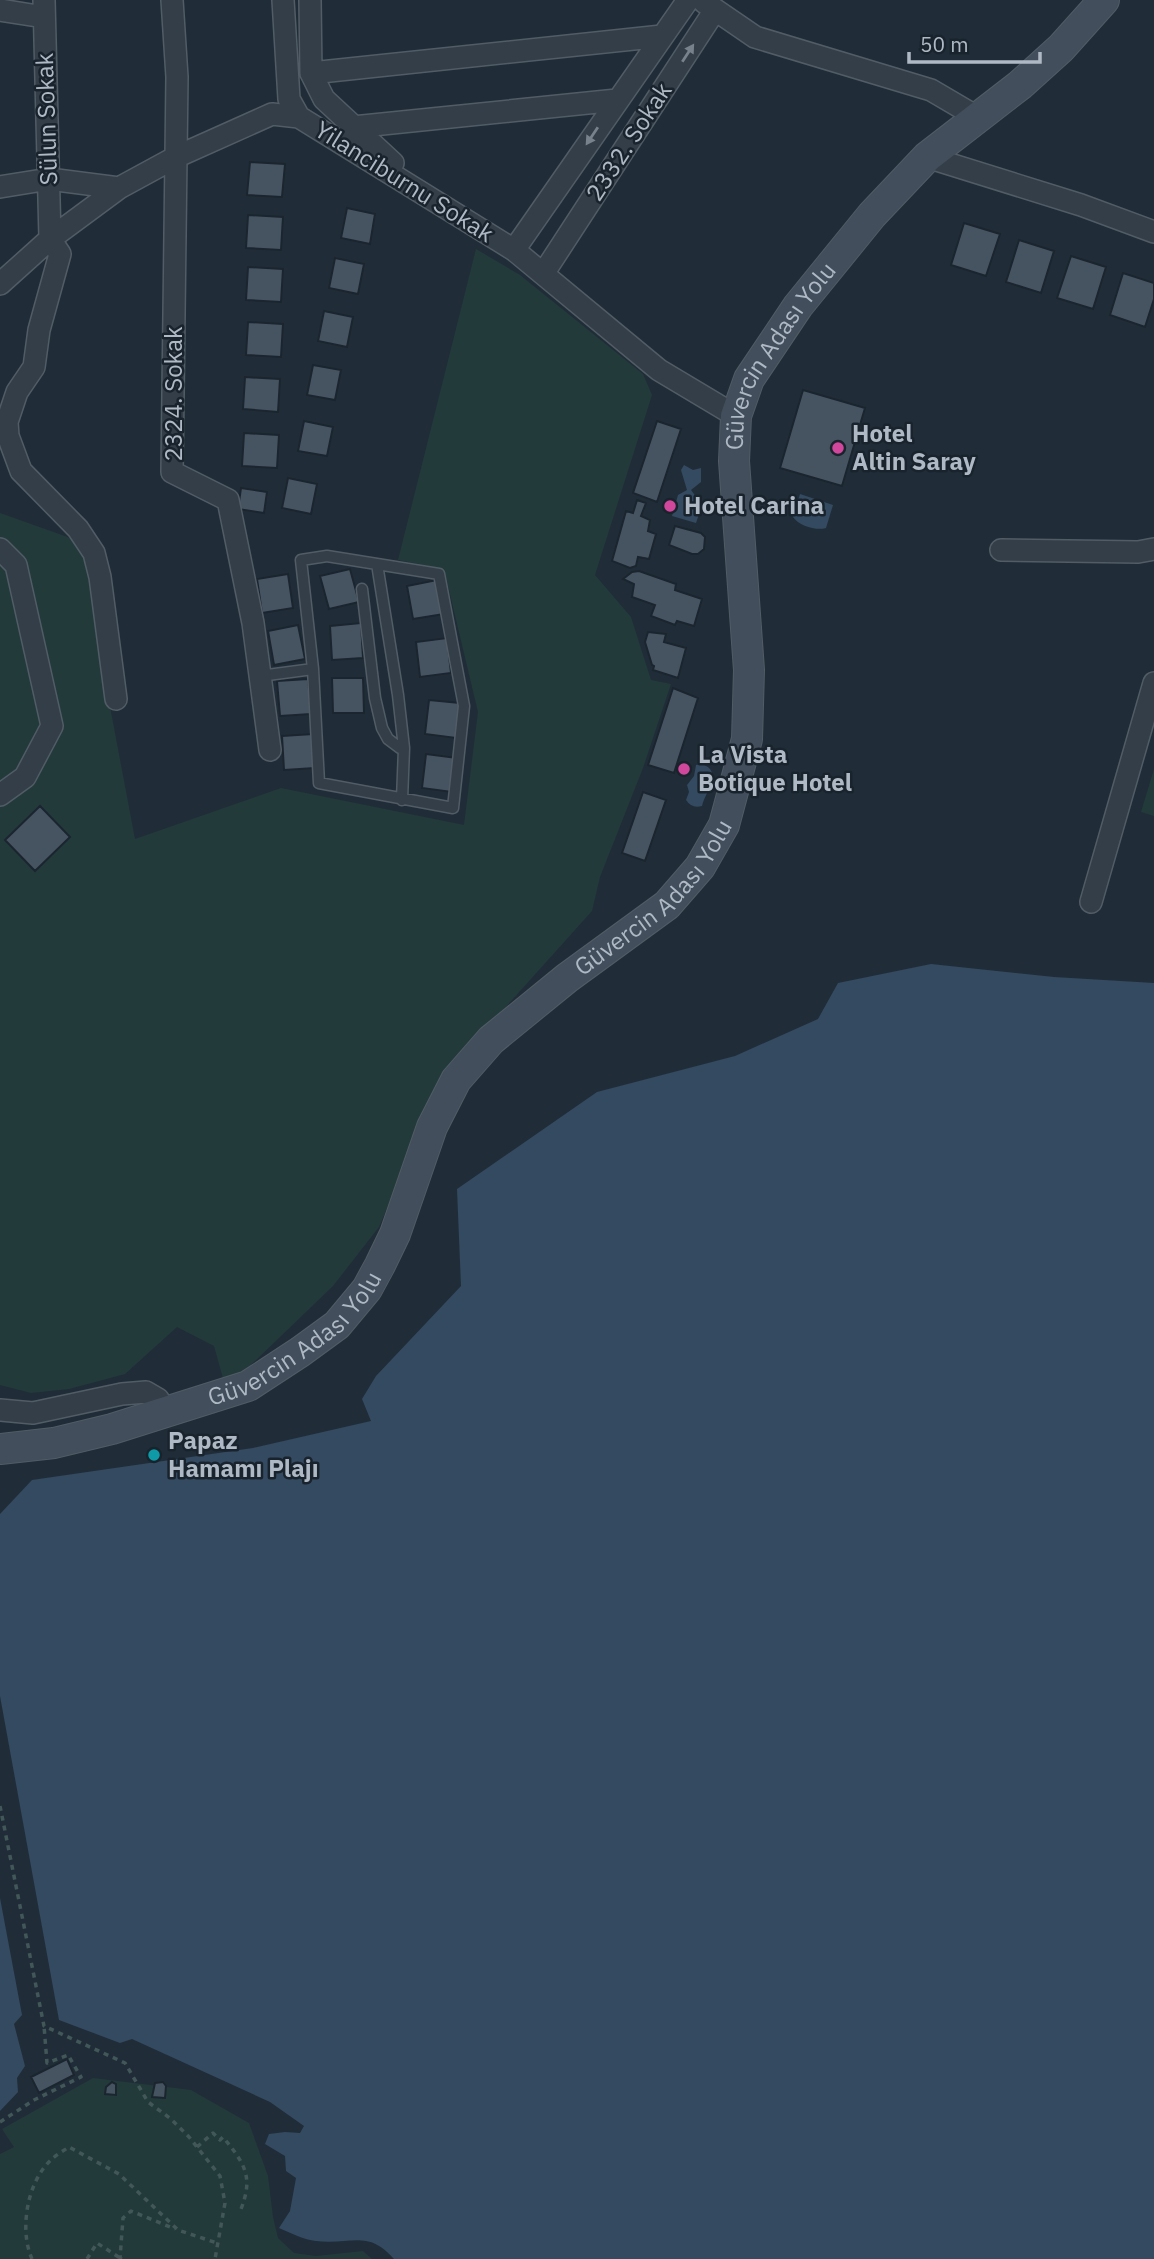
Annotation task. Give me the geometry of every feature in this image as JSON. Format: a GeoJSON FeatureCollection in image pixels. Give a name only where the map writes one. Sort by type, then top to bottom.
{"type":"FeatureCollection","features":[{"type":"Feature","properties":{"kind":"main road","name":"Güvercin Adası Yolu"},"geometry":{"type":"LineString","coordinates":[[0,1449],[54,1443],[112,1429],[248,1386],[300,1353],[346,1315],[367,1289],[395,1234],[432,1127],[456,1080],[491,1040],[567,978],[667,905],[700,867],[724,825],[747,739],[749,670],[734,461],[736,416],[749,379],[798,306],[872,215],[927,157],[1020,85],[1061,48],[1104,0]]}},
{"type":"Feature","properties":{"kind":"street","name":"2324. Sokak"},"geometry":{"type":"LineString","coordinates":[[173,0],[177,77],[172,471],[228,499],[253,623],[270,750]]}},
{"type":"Feature","properties":{"kind":"street"},"geometry":{"type":"LineString","coordinates":[[284,0],[289,99],[299,117]]}},
{"type":"Feature","properties":{"kind":"street"},"geometry":{"type":"LineString","coordinates":[[310,0],[311,73],[324,99],[436,202]]}},
{"type":"Feature","properties":{"kind":"street","name":"2332. Sokak"},"geometry":{"type":"LineString","coordinates":[[514,250],[688,0]]}},
{"type":"Feature","properties":{"kind":"street"},"geometry":{"type":"LineString","coordinates":[[708,5],[755,37],[931,90],[977,117]]}},
{"type":"Feature","properties":{"kind":"street","name":"2332. Sokak"},"geometry":{"type":"LineString","coordinates":[[544,274],[708,5]]}},
{"type":"Feature","properties":{"kind":"street"},"geometry":{"type":"LineString","coordinates":[[0,10],[44,8]]}},
{"type":"Feature","properties":{"kind":"street","name":"Sülun Sokak"},"geometry":{"type":"LineString","coordinates":[[44,8],[50,239],[60,254],[39,330],[34,367],[17,392],[6,422],[8,436],[21,471],[78,529],[94,553],[100,577],[116,699]]}},
{"type":"Feature","properties":{"kind":"street"},"geometry":{"type":"LineString","coordinates":[[311,73],[662,36]]}},
{"type":"Feature","properties":{"kind":"street"},"geometry":{"type":"LineString","coordinates":[[353,127],[617,100]]}},
{"type":"Feature","properties":{"kind":"street","name":"Yilanciburnu Sokak"},"geometry":{"type":"LineString","coordinates":[[0,284],[50,239],[119,188],[176,157],[272,114],[299,117],[514,250],[659,370],[736,416]]}},
{"type":"Feature","properties":{"kind":"street"},"geometry":{"type":"LineString","coordinates":[[927,157],[1081,205],[1154,232]]}},
{"type":"Feature","properties":{"kind":"street"},"geometry":{"type":"LineString","coordinates":[[0,187],[49,179],[119,188]]}},
{"type":"Feature","properties":{"kind":"street"},"geometry":{"type":"LineString","coordinates":[[0,549],[16,565],[52,726],[25,778],[0,795]]}},
{"type":"Feature","properties":{"kind":"street"},"geometry":{"type":"LineString","coordinates":[[1001,550],[1138,552],[1154,549]]}},
{"type":"Feature","properties":{"kind":"street"},"geometry":{"type":"LineString","coordinates":[[1091,902],[1154,683]]}},
{"type":"Feature","properties":{"kind":"street"},"geometry":{"type":"LineString","coordinates":[[0,1410],[33,1413],[122,1394],[146,1392],[158,1399],[166,1412]]}},
{"type":"Feature","properties":{"kind":"lane"},"geometry":{"type":"LineString","coordinates":[[327,556],[377,564],[439,574],[464,706],[453,808],[319,783],[313,668],[301,560],[327,556]]}},
{"type":"Feature","properties":{"kind":"lane"},"geometry":{"type":"LineString","coordinates":[[377,564],[404,748],[402,800]]}},
{"type":"Feature","properties":{"kind":"lane"},"geometry":{"type":"LineString","coordinates":[[362,589],[375,698],[382,728],[388,739],[404,748]]}},
{"type":"Feature","properties":{"kind":"lane"},"geometry":{"type":"LineString","coordinates":[[260,676],[313,668]]}},
{"type":"Feature","properties":{"kind":"path"},"geometry":{"type":"LineString","coordinates":[[0,1806],[44,2026],[47,2063],[68,2055],[81,2077],[34,2100],[0,2122]]}},
{"type":"Feature","properties":{"kind":"path"},"geometry":{"type":"LineString","coordinates":[[44,2026],[125,2063],[148,2102],[171,2119],[220,2176],[225,2203],[215,2259]]}},
{"type":"Feature","properties":{"kind":"path"},"geometry":{"type":"LineString","coordinates":[[197,2147],[213,2133],[220,2140],[223,2137],[239,2156],[247,2172],[248,2192],[242,2209]]}},
{"type":"Feature","properties":{"kind":"path"},"geometry":{"type":"LineString","coordinates":[[32,2259],[27,2248],[28,2215],[33,2186],[49,2161],[69,2147],[120,2174],[178,2230]]}},
{"type":"Feature","properties":{"kind":"path"},"geometry":{"type":"LineString","coordinates":[[88,2259],[97,2243],[121,2258],[124,2218],[131,2211],[217,2243]]}},
{"type":"Feature","properties":{"kind":"green space"},"geometry":{"type":"Polygon","coordinates":[[[476,249],[520,275],[643,374],[652,395],[595,575],[631,617],[651,680],[671,684],[643,768],[600,877],[592,911],[443,1077],[379,1227],[333,1286],[226,1389],[214,1346],[177,1327],[125,1374],[69,1389],[31,1393],[0,1385],[0,513],[90,545],[101,659],[135,839],[281,788],[464,825],[478,712],[444,569],[398,560],[476,249]]]}},
{"type":"Feature","properties":{"kind":"green space"},"geometry":{"type":"Polygon","coordinates":[[[1154,769],[1154,816],[1141,812],[1154,769]]]}},
{"type":"Feature","properties":{"kind":"green space"},"geometry":{"type":"Polygon","coordinates":[[[93,2078],[191,2090],[249,2123],[268,2176],[278,2238],[294,2253],[316,2256],[363,2251],[372,2259],[0,2259],[0,2154],[14,2147],[2,2129],[93,2078]]]}},
{"type":"Feature","properties":{"kind":"water"},"geometry":{"type":"Polygon","coordinates":[[[684,465],[693,470],[701,468],[701,482],[691,490],[702,505],[696,523],[672,516],[678,495],[687,490],[681,470],[684,465]]]}},
{"type":"Feature","properties":{"kind":"water"},"geometry":{"type":"Polygon","coordinates":[[[800,494],[833,505],[826,528],[808,527],[793,517],[800,494]]]}},
{"type":"Feature","properties":{"kind":"water"},"geometry":{"type":"Polygon","coordinates":[[[702,764],[712,772],[712,777],[702,806],[695,807],[686,800],[689,792],[687,785],[694,776],[696,765],[702,764]]]}},
{"type":"Feature","properties":{"kind":"water"},"geometry":{"type":"Polygon","coordinates":[[[931,964],[1054,977],[1154,983],[1154,2259],[394,2259],[376,2244],[367,2241],[311,2240],[279,2228],[290,2211],[296,2178],[286,2171],[285,2156],[265,2144],[269,2134],[300,2133],[304,2126],[270,2102],[132,2039],[120,2043],[59,2020],[0,1696],[0,1514],[32,1480],[253,1448],[371,1421],[362,1399],[376,1376],[461,1286],[457,1189],[597,1092],[735,1056],[818,1019],[838,983],[931,964]]]}},
{"type":"Feature","properties":{"kind":"water"},"geometry":{"type":"Polygon","coordinates":[[[0,1898],[22,2015],[14,2024],[25,2066],[17,2078],[18,2092],[0,2111],[0,1898]]]}},
{"type":"Feature","properties":{"kind":"building"},"geometry":{"type":"Polygon","coordinates":[[[250,162],[285,164],[282,197],[247,195],[250,162]]]}},
{"type":"Feature","properties":{"kind":"building"},"geometry":{"type":"Polygon","coordinates":[[[347,208],[375,214],[370,244],[341,238],[347,208]]]}},
{"type":"Feature","properties":{"kind":"building"},"geometry":{"type":"Polygon","coordinates":[[[248,215],[283,217],[281,250],[246,248],[248,215]]]}},
{"type":"Feature","properties":{"kind":"building"},"geometry":{"type":"Polygon","coordinates":[[[964,223],[1000,234],[986,276],[951,265],[964,223]]]}},
{"type":"Feature","properties":{"kind":"building"},"geometry":{"type":"Polygon","coordinates":[[[1019,240],[1054,251],[1041,293],[1006,282],[1019,240]]]}},
{"type":"Feature","properties":{"kind":"building"},"geometry":{"type":"Polygon","coordinates":[[[1071,256],[1106,267],[1093,309],[1057,298],[1071,256]]]}},
{"type":"Feature","properties":{"kind":"building"},"geometry":{"type":"Polygon","coordinates":[[[335,258],[364,264],[358,294],[329,288],[335,258]]]}},
{"type":"Feature","properties":{"kind":"building"},"geometry":{"type":"Polygon","coordinates":[[[248,267],[283,269],[281,302],[246,300],[248,267]]]}},
{"type":"Feature","properties":{"kind":"building"},"geometry":{"type":"Polygon","coordinates":[[[1123,273],[1154,283],[1154,299],[1145,327],[1110,315],[1123,273]]]}},
{"type":"Feature","properties":{"kind":"building"},"geometry":{"type":"Polygon","coordinates":[[[324,311],[353,317],[347,347],[318,341],[324,311]]]}},
{"type":"Feature","properties":{"kind":"building"},"geometry":{"type":"Polygon","coordinates":[[[248,322],[283,324],[281,357],[246,355],[248,322]]]}},
{"type":"Feature","properties":{"kind":"building"},"geometry":{"type":"Polygon","coordinates":[[[313,365],[341,370],[335,400],[307,395],[313,365]]]}},
{"type":"Feature","properties":{"kind":"building"},"geometry":{"type":"Polygon","coordinates":[[[245,377],[280,379],[278,412],[243,409],[245,377]]]}},
{"type":"Feature","properties":{"kind":"building"},"geometry":{"type":"Polygon","coordinates":[[[803,390],[865,408],[842,486],[780,468],[803,390]]]}},
{"type":"Feature","properties":{"kind":"building"},"geometry":{"type":"Polygon","coordinates":[[[304,421],[333,427],[327,456],[298,451],[304,421]]]}},
{"type":"Feature","properties":{"kind":"building"},"geometry":{"type":"Polygon","coordinates":[[[657,421],[681,429],[657,502],[633,493],[657,421]]]}},
{"type":"Feature","properties":{"kind":"building"},"geometry":{"type":"Polygon","coordinates":[[[244,433],[279,435],[277,468],[242,466],[244,433]]]}},
{"type":"Feature","properties":{"kind":"building"},"geometry":{"type":"Polygon","coordinates":[[[288,478],[317,484],[311,514],[282,508],[288,478]]]}},
{"type":"Feature","properties":{"kind":"building"},"geometry":{"type":"Polygon","coordinates":[[[241,488],[267,492],[264,513],[238,509],[241,488]]]}},
{"type":"Feature","properties":{"kind":"building"},"geometry":{"type":"Polygon","coordinates":[[[637,500],[646,503],[641,516],[650,520],[648,531],[656,534],[649,559],[638,557],[636,566],[630,568],[612,561],[626,511],[633,513],[637,500]]]}},
{"type":"Feature","properties":{"kind":"building"},"geometry":{"type":"Polygon","coordinates":[[[675,526],[701,533],[705,537],[704,549],[698,554],[692,554],[669,545],[675,526]]]}},
{"type":"Feature","properties":{"kind":"building"},"geometry":{"type":"Polygon","coordinates":[[[350,569],[359,602],[329,609],[320,576],[350,569]]]}},
{"type":"Feature","properties":{"kind":"building"},"geometry":{"type":"Polygon","coordinates":[[[639,571],[676,584],[675,590],[702,599],[694,626],[677,621],[675,625],[651,616],[655,605],[632,597],[634,584],[623,579],[632,572],[639,571]]]}},
{"type":"Feature","properties":{"kind":"building"},"geometry":{"type":"Polygon","coordinates":[[[288,574],[293,608],[262,613],[257,579],[288,574]]]}},
{"type":"Feature","properties":{"kind":"building"},"geometry":{"type":"Polygon","coordinates":[[[437,580],[444,614],[413,619],[407,586],[437,580]]]}},
{"type":"Feature","properties":{"kind":"building"},"geometry":{"type":"Polygon","coordinates":[[[361,623],[363,658],[332,660],[330,626],[361,623]]]}},
{"type":"Feature","properties":{"kind":"building"},"geometry":{"type":"Polygon","coordinates":[[[298,625],[305,659],[274,665],[268,631],[298,625]]]}},
{"type":"Feature","properties":{"kind":"building"},"geometry":{"type":"Polygon","coordinates":[[[648,632],[666,634],[664,642],[686,648],[678,678],[653,670],[645,642],[648,632]]]}},
{"type":"Feature","properties":{"kind":"building"},"geometry":{"type":"Polygon","coordinates":[[[447,638],[451,673],[420,677],[416,642],[447,638]]]}},
{"type":"Feature","properties":{"kind":"building"},"geometry":{"type":"Polygon","coordinates":[[[332,678],[363,678],[364,713],[333,713],[332,678]]]}},
{"type":"Feature","properties":{"kind":"building"},"geometry":{"type":"Polygon","coordinates":[[[308,679],[311,714],[280,716],[277,681],[308,679]]]}},
{"type":"Feature","properties":{"kind":"building"},"geometry":{"type":"Polygon","coordinates":[[[673,688],[698,698],[674,773],[648,765],[673,688]]]}},
{"type":"Feature","properties":{"kind":"building"},"geometry":{"type":"Polygon","coordinates":[[[429,700],[460,703],[456,738],[425,734],[429,700]]]}},
{"type":"Feature","properties":{"kind":"building"},"geometry":{"type":"Polygon","coordinates":[[[313,734],[315,768],[284,770],[282,736],[313,734]]]}},
{"type":"Feature","properties":{"kind":"building"},"geometry":{"type":"Polygon","coordinates":[[[426,754],[457,758],[452,792],[422,788],[426,754]]]}},
{"type":"Feature","properties":{"kind":"building"},"geometry":{"type":"Polygon","coordinates":[[[643,792],[666,800],[645,861],[622,853],[643,792]]]}},
{"type":"Feature","properties":{"kind":"building"},"geometry":{"type":"Polygon","coordinates":[[[40,806],[70,837],[35,871],[5,840],[40,806]]]}},
{"type":"Feature","properties":{"kind":"building"},"geometry":{"type":"Polygon","coordinates":[[[67,2059],[74,2075],[39,2093],[31,2077],[67,2059]]]}},
{"type":"Feature","properties":{"kind":"building"},"geometry":{"type":"Polygon","coordinates":[[[112,2082],[116,2084],[116,2095],[105,2094],[106,2087],[112,2082]]]}},
{"type":"Feature","properties":{"kind":"building"},"geometry":{"type":"Polygon","coordinates":[[[163,2082],[166,2086],[165,2098],[152,2097],[155,2083],[163,2082]]]}},
{"type":"Feature","properties":{"kind":"place","name":"Hotel Altin Saray"},"geometry":{"type":"Point","coordinates":[838,448]}},
{"type":"Feature","properties":{"kind":"place","name":"Hotel Carina"},"geometry":{"type":"Point","coordinates":[670,506]}},
{"type":"Feature","properties":{"kind":"place","name":"La Vista Botique Hotel"},"geometry":{"type":"Point","coordinates":[684,769]}},
{"type":"Feature","properties":{"kind":"place","name":"Papaz Hamamı Plajı"},"geometry":{"type":"Point","coordinates":[154,1455]}}]}
